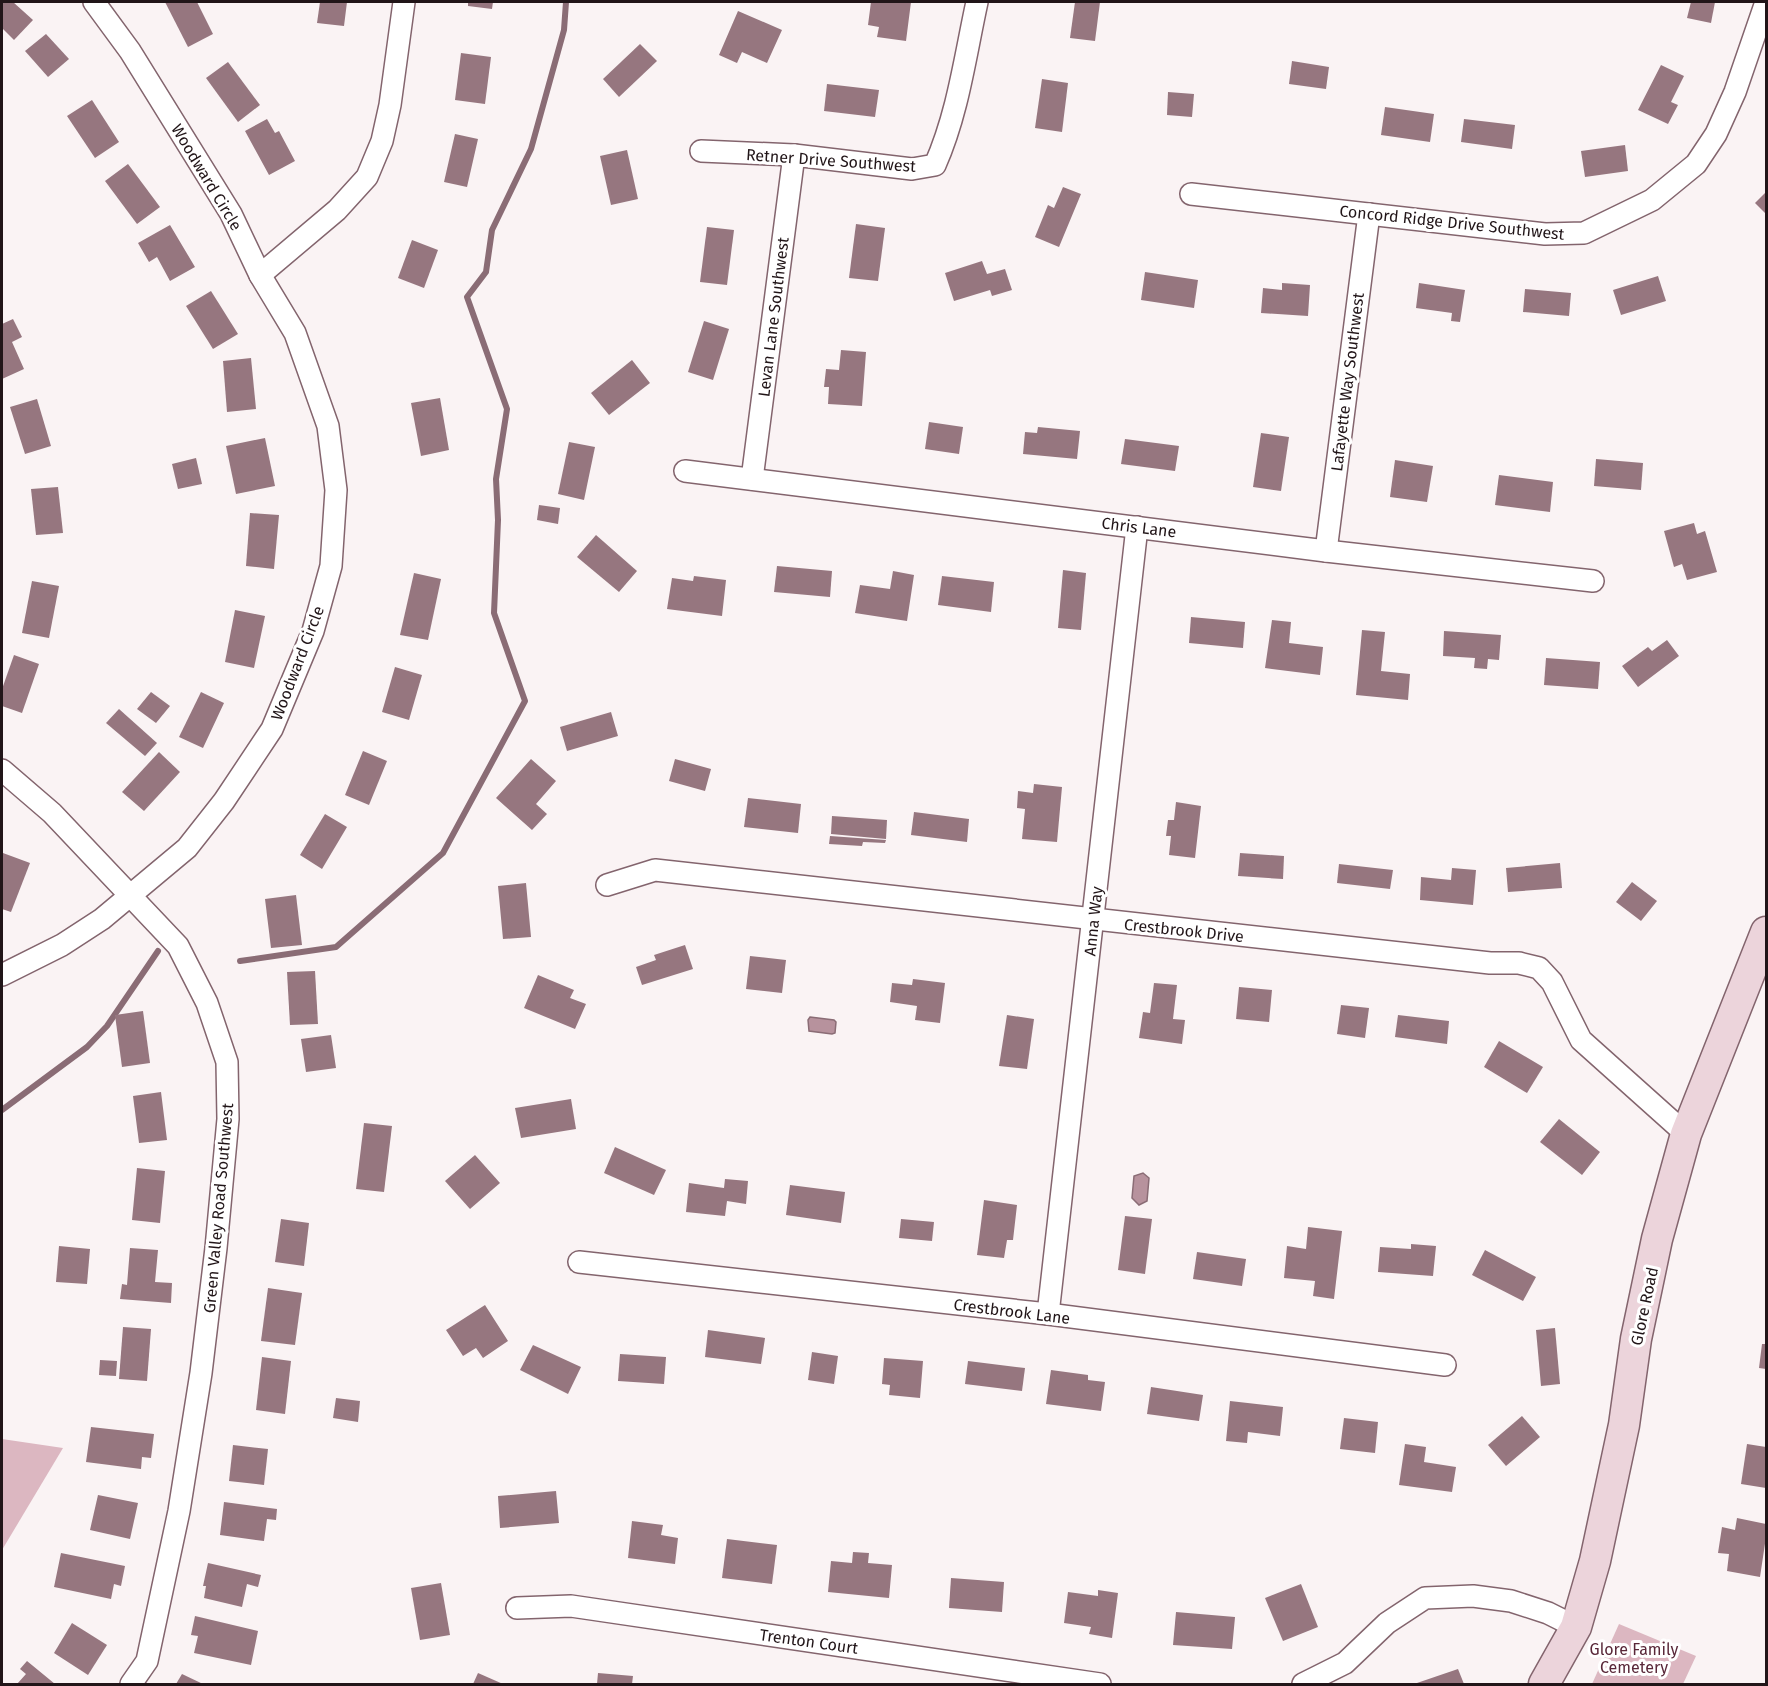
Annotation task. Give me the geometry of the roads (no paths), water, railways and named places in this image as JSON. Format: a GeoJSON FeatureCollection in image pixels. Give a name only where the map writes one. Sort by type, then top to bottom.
{"type":"FeatureCollection","features":[{"type":"Feature","properties":{"kind":"street","name":"Woodward Circle"},"geometry":{"type":"LineString","coordinates":[[2,975],[62,945],[102,919],[187,848],[224,801],[272,729],[313,631],[331,566],[336,490],[328,426],[295,333],[260,275],[231,214],[130,51],[94,2]]}},
{"type":"Feature","properties":{"kind":"street"},"geometry":{"type":"LineString","coordinates":[[260,275],[337,210],[367,177],[382,141],[390,105],[404,2]]}},
{"type":"Feature","properties":{"kind":"street","name":"Retner Drive Southwest"},"geometry":{"type":"LineString","coordinates":[[701,152],[794,155],[912,169],[935,165],[952,118],[977,2]]}},
{"type":"Feature","properties":{"kind":"street","name":"Concord Ridge Drive Southwest"},"geometry":{"type":"LineString","coordinates":[[1191,194],[1545,234],[1584,233],[1652,200],[1696,164],[1707,150],[1735,92],[1766,2]]}},
{"type":"Feature","properties":{"kind":"street","name":"Levan Lane Southwest"},"geometry":{"type":"LineString","coordinates":[[752,479],[794,155]]}},
{"type":"Feature","properties":{"kind":"street","name":"Lafayette Way Southwest"},"geometry":{"type":"LineString","coordinates":[[1326,551],[1369,214]]}},
{"type":"Feature","properties":{"kind":"street","name":"Chris Lane"},"geometry":{"type":"LineString","coordinates":[[685,471],[1326,551],[1593,581]]}},
{"type":"Feature","properties":{"kind":"street","name":"Anna Way"},"geometry":{"type":"LineString","coordinates":[[1048,1314],[1137,526]]}},
{"type":"Feature","properties":{"kind":"street","name":"Green Valley Road Southwest"},"geometry":{"type":"LineString","coordinates":[[2,770],[52,813],[101,862],[178,946],[207,1003],[227,1062],[228,1119],[201,1373],[179,1511],[147,1661],[131,1684]]}},
{"type":"Feature","properties":{"kind":"street","name":"Crestbrook Drive"},"geometry":{"type":"LineString","coordinates":[[606,885],[655,870],[1093,921],[1490,963],[1520,963],[1539,968],[1552,982],[1581,1040],[1686,1134]]}},
{"type":"Feature","properties":{"kind":"street","name":"Glore Road"},"geometry":{"type":"LineString","coordinates":[[1544,1684],[1576,1627],[1595,1561],[1624,1425],[1636,1339],[1657,1239],[1686,1134],[1767,932]]}},
{"type":"Feature","properties":{"kind":"street","name":"Crestbrook Lane"},"geometry":{"type":"LineString","coordinates":[[579,1263],[1048,1314],[1445,1365]]}},
{"type":"Feature","properties":{"kind":"street"},"geometry":{"type":"LineString","coordinates":[[1303,1684],[1345,1663],[1387,1623],[1425,1598],[1473,1596],[1511,1601],[1548,1612],[1576,1627]]}},
{"type":"Feature","properties":{"kind":"street","name":"Trenton Court"},"geometry":{"type":"LineString","coordinates":[[517,1608],[571,1606],[1100,1684]]}},
{"type":"Feature","properties":{"kind":"waterway"},"geometry":{"type":"LineString","coordinates":[[240,961],[336,947],[443,853],[525,701],[494,613],[498,520],[496,479],[507,409],[467,297],[486,272],[492,230],[531,149],[564,30],[566,2]]}},
{"type":"Feature","properties":{"kind":"waterway"},"geometry":{"type":"LineString","coordinates":[[2,1110],[87,1047],[107,1026],[158,951]]}},
{"type":"Feature","properties":{"kind":"park label","name":"Glore Family Cemetery"},"geometry":{"type":"Point","coordinates":[1634,1658]}}]}
